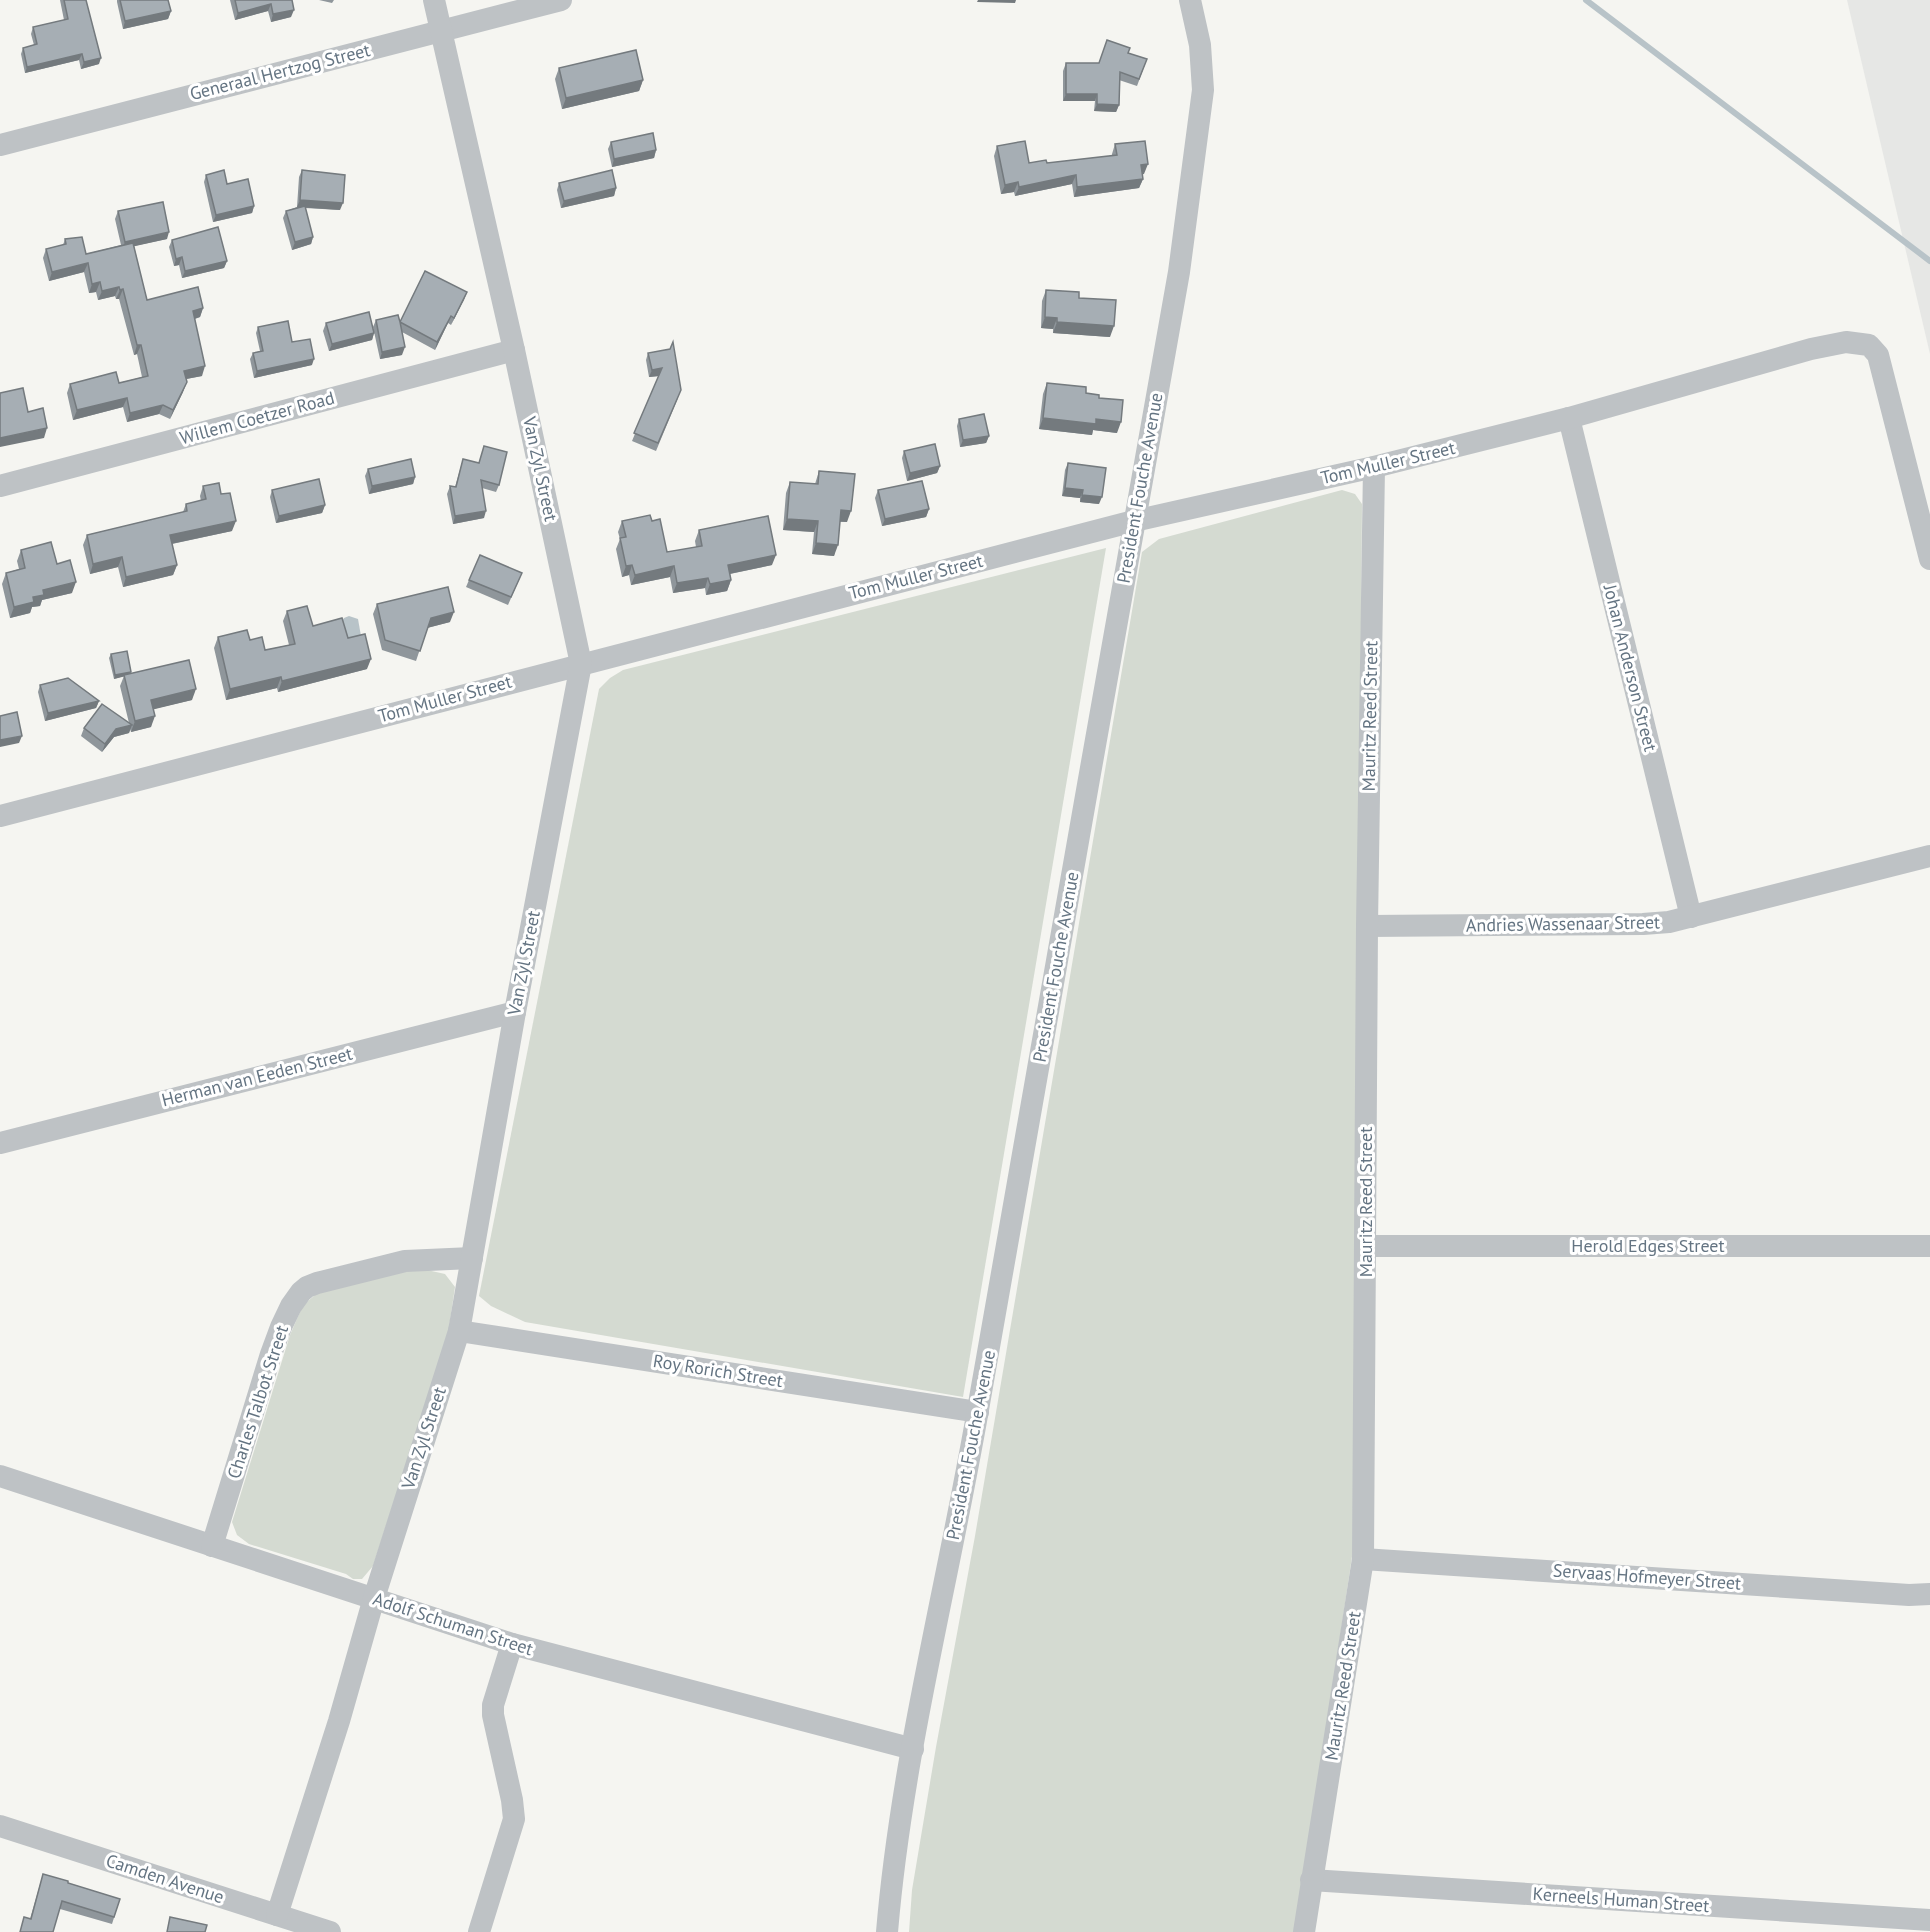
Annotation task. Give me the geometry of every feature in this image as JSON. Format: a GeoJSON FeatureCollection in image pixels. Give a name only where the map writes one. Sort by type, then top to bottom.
{"type":"FeatureCollection","features":[{"type":"Feature","properties":{"kind":"street","name":"Van Zyl Street"},"geometry":{"type":"LineString","coordinates":[[277,1915],[459,1330],[515,1012],[581,664],[514,350],[434,0]]}},
{"type":"Feature","properties":{"kind":"street","name":"Generaal Hertzog Street"},"geometry":{"type":"LineString","coordinates":[[0,145],[561,0]]}},
{"type":"Feature","properties":{"kind":"street","name":"President Fouche Avenue"},"geometry":{"type":"LineString","coordinates":[[887,1932],[892,1863],[978,1412],[1179,272],[1203,90],[1200,45],[1190,0]]}},
{"type":"Feature","properties":{"kind":"street","name":"Tom Muller Street"},"geometry":{"type":"LineString","coordinates":[[0,816],[1134,521],[1374,467],[1569,418],[1833,344],[1862,342],[1869,345],[1878,355],[1930,559]]}},
{"type":"Feature","properties":{"kind":"street","name":"Willem Coetzer Road"},"geometry":{"type":"LineString","coordinates":[[0,486],[514,350]]}},
{"type":"Feature","properties":{"kind":"street","name":"Johan Anderson Street"},"geometry":{"type":"LineString","coordinates":[[1569,418],[1691,917]]}},
{"type":"Feature","properties":{"kind":"street","name":"Mauritz Reed Street"},"geometry":{"type":"LineString","coordinates":[[1304,1932],[1363,1559],[1367,926],[1374,467]]}},
{"type":"Feature","properties":{"kind":"street","name":"Andries Wassenaar Street"},"geometry":{"type":"LineString","coordinates":[[1367,926],[1669,922],[1930,856]]}},
{"type":"Feature","properties":{"kind":"street","name":"Herman van Eeden Street"},"geometry":{"type":"LineString","coordinates":[[0,1143],[515,1012]]}},
{"type":"Feature","properties":{"kind":"street","name":"Herold Edges Street"},"geometry":{"type":"LineString","coordinates":[[1366,1246],[1930,1246]]}},
{"type":"Feature","properties":{"kind":"street","name":"Charles Talbot Street"},"geometry":{"type":"LineString","coordinates":[[212,1546],[271,1354],[291,1306],[301,1292],[317,1282],[405,1261],[472,1258]]}},
{"type":"Feature","properties":{"kind":"street","name":"Roy Rorich Street"},"geometry":{"type":"LineString","coordinates":[[459,1330],[978,1412]]}},
{"type":"Feature","properties":{"kind":"street","name":"Adolf Schuman Street"},"geometry":{"type":"LineString","coordinates":[[0,1476],[512,1644],[913,1749]]}},
{"type":"Feature","properties":{"kind":"street","name":"Servaas Hofmeyer Street"},"geometry":{"type":"LineString","coordinates":[[1363,1559],[1909,1595],[1930,1594]]}},
{"type":"Feature","properties":{"kind":"street"},"geometry":{"type":"LineString","coordinates":[[479,1932],[514,1819],[512,1800],[493,1715],[493,1705],[512,1644]]}},
{"type":"Feature","properties":{"kind":"street","name":"Camden Avenue"},"geometry":{"type":"LineString","coordinates":[[0,1826],[330,1932]]}},
{"type":"Feature","properties":{"kind":"street","name":"Kerneels Human Street"},"geometry":{"type":"LineString","coordinates":[[1311,1880],[1930,1920]]}},
{"type":"Feature","properties":{"kind":"shaded area"},"geometry":{"type":"Polygon","coordinates":[[[1847,0],[1930,0],[1930,354],[1847,0]]]}},
{"type":"Feature","properties":{"kind":"shaded area"},"geometry":{"type":"Polygon","coordinates":[[[1342,490],[1355,494],[1362,504],[1353,1550],[1296,1932],[909,1932],[912,1890],[936,1747],[975,1536],[1142,552],[1159,539],[1342,490]]]}},
{"type":"Feature","properties":{"kind":"shaded area"},"geometry":{"type":"Polygon","coordinates":[[[1106,548],[963,1397],[525,1322],[491,1306],[479,1296],[599,689],[623,670],[1106,548]]]}},
{"type":"Feature","properties":{"kind":"shaded area"},"geometry":{"type":"Polygon","coordinates":[[[349,616],[358,619],[361,636],[347,642],[341,622],[349,616]]]}},
{"type":"Feature","properties":{"kind":"shaded area"},"geometry":{"type":"Polygon","coordinates":[[[405,1270],[427,1270],[445,1274],[455,1287],[448,1334],[373,1566],[362,1579],[353,1579],[346,1574],[249,1544],[237,1535],[232,1522],[290,1335],[303,1305],[320,1291],[405,1270]]]}},
{"type":"Feature","properties":{"kind":"building"},"geometry":{"type":"Polygon","coordinates":[[[64,0],[86,0],[101,58],[84,62],[82,54],[27,67],[23,48],[37,44],[33,27],[68,19],[64,0]]]}},
{"type":"Feature","properties":{"kind":"building"},"geometry":{"type":"Polygon","coordinates":[[[120,0],[168,0],[171,11],[125,21],[120,0]]]}},
{"type":"Feature","properties":{"kind":"building"},"geometry":{"type":"Polygon","coordinates":[[[235,0],[292,0],[294,10],[273,14],[271,4],[238,13],[235,0]]]}},
{"type":"Feature","properties":{"kind":"building"},"geometry":{"type":"Polygon","coordinates":[[[1107,40],[1130,48],[1128,53],[1147,59],[1139,79],[1120,72],[1119,105],[1097,104],[1097,94],[1066,94],[1066,63],[1099,63],[1107,40]]]}},
{"type":"Feature","properties":{"kind":"building"},"geometry":{"type":"Polygon","coordinates":[[[636,50],[643,80],[566,98],[559,68],[636,50]]]}},
{"type":"Feature","properties":{"kind":"building"},"geometry":{"type":"Polygon","coordinates":[[[653,133],[656,150],[614,159],[611,142],[653,133]]]}},
{"type":"Feature","properties":{"kind":"building"},"geometry":{"type":"Polygon","coordinates":[[[1025,141],[1029,163],[1046,160],[1047,163],[1117,155],[1115,144],[1145,141],[1148,164],[1141,165],[1143,179],[1077,187],[1076,175],[1019,187],[1018,182],[1005,185],[997,146],[1025,141]]]}},
{"type":"Feature","properties":{"kind":"building"},"geometry":{"type":"Polygon","coordinates":[[[224,170],[227,184],[248,179],[254,206],[216,215],[206,175],[224,170]]]}},
{"type":"Feature","properties":{"kind":"building"},"geometry":{"type":"Polygon","coordinates":[[[302,170],[345,175],[343,203],[300,200],[302,170]]]}},
{"type":"Feature","properties":{"kind":"building"},"geometry":{"type":"Polygon","coordinates":[[[612,170],[616,188],[564,201],[559,183],[612,170]]]}},
{"type":"Feature","properties":{"kind":"building"},"geometry":{"type":"Polygon","coordinates":[[[163,202],[169,232],[125,242],[118,211],[163,202]]]}},
{"type":"Feature","properties":{"kind":"building"},"geometry":{"type":"Polygon","coordinates":[[[305,206],[313,237],[295,242],[286,211],[305,206]]]}},
{"type":"Feature","properties":{"kind":"building"},"geometry":{"type":"Polygon","coordinates":[[[218,227],[227,261],[185,271],[182,257],[176,259],[172,240],[218,227]]]}},
{"type":"Feature","properties":{"kind":"building"},"geometry":{"type":"Polygon","coordinates":[[[82,237],[86,254],[133,243],[147,300],[198,287],[203,308],[193,311],[205,366],[184,371],[187,382],[173,410],[163,405],[130,413],[127,398],[77,410],[70,384],[116,372],[119,383],[148,376],[141,345],[137,345],[123,289],[120,290],[119,287],[102,291],[100,282],[92,284],[88,263],[52,272],[46,249],[66,244],[65,239],[82,237]]]}},
{"type":"Feature","properties":{"kind":"building"},"geometry":{"type":"Polygon","coordinates":[[[425,271],[467,292],[454,318],[451,316],[437,342],[400,322],[425,271]]]}},
{"type":"Feature","properties":{"kind":"building"},"geometry":{"type":"Polygon","coordinates":[[[1046,290],[1079,292],[1079,298],[1116,300],[1114,326],[1057,322],[1057,318],[1045,317],[1046,290]]]}},
{"type":"Feature","properties":{"kind":"building"},"geometry":{"type":"Polygon","coordinates":[[[369,312],[374,333],[332,344],[326,323],[369,312]]]}},
{"type":"Feature","properties":{"kind":"building"},"geometry":{"type":"Polygon","coordinates":[[[398,315],[405,347],[382,352],[376,320],[398,315]]]}},
{"type":"Feature","properties":{"kind":"building"},"geometry":{"type":"Polygon","coordinates":[[[288,321],[292,342],[310,339],[314,359],[257,371],[253,353],[263,351],[258,327],[288,321]]]}},
{"type":"Feature","properties":{"kind":"building"},"geometry":{"type":"Polygon","coordinates":[[[673,342],[681,390],[658,443],[634,433],[662,368],[652,370],[648,353],[670,349],[673,342]]]}},
{"type":"Feature","properties":{"kind":"building"},"geometry":{"type":"Polygon","coordinates":[[[1047,383],[1086,387],[1086,393],[1099,395],[1099,398],[1123,400],[1121,422],[1096,419],[1096,424],[1043,418],[1047,383]]]}},
{"type":"Feature","properties":{"kind":"building"},"geometry":{"type":"Polygon","coordinates":[[[23,388],[28,412],[43,408],[47,428],[0,438],[0,393],[23,388]]]}},
{"type":"Feature","properties":{"kind":"building"},"geometry":{"type":"Polygon","coordinates":[[[984,414],[989,436],[963,440],[959,419],[984,414]]]}},
{"type":"Feature","properties":{"kind":"building"},"geometry":{"type":"Polygon","coordinates":[[[935,444],[940,466],[910,473],[904,451],[935,444]]]}},
{"type":"Feature","properties":{"kind":"building"},"geometry":{"type":"Polygon","coordinates":[[[484,446],[507,452],[499,485],[481,480],[486,511],[455,516],[450,486],[456,487],[463,459],[479,463],[484,446]]]}},
{"type":"Feature","properties":{"kind":"building"},"geometry":{"type":"Polygon","coordinates":[[[411,459],[415,477],[372,486],[368,469],[411,459]]]}},
{"type":"Feature","properties":{"kind":"building"},"geometry":{"type":"Polygon","coordinates":[[[1068,463],[1106,468],[1102,497],[1082,495],[1083,490],[1065,488],[1068,463]]]}},
{"type":"Feature","properties":{"kind":"building"},"geometry":{"type":"Polygon","coordinates":[[[819,471],[855,474],[851,511],[841,510],[838,545],[816,543],[818,521],[787,519],[790,482],[818,484],[819,471]]]}},
{"type":"Feature","properties":{"kind":"building"},"geometry":{"type":"Polygon","coordinates":[[[319,479],[325,505],[279,516],[272,490],[319,479]]]}},
{"type":"Feature","properties":{"kind":"building"},"geometry":{"type":"Polygon","coordinates":[[[922,481],[929,509],[885,519],[878,490],[922,481]]]}},
{"type":"Feature","properties":{"kind":"building"},"geometry":{"type":"Polygon","coordinates":[[[219,483],[221,494],[230,493],[236,521],[170,535],[177,565],[126,577],[122,557],[93,564],[87,535],[187,511],[186,504],[206,499],[203,486],[219,483]]]}},
{"type":"Feature","properties":{"kind":"building"},"geometry":{"type":"Polygon","coordinates":[[[650,515],[652,521],[660,519],[667,552],[702,546],[699,530],[768,516],[776,555],[728,565],[731,580],[710,584],[708,578],[677,583],[674,566],[635,575],[632,565],[626,566],[620,538],[626,537],[622,521],[650,515]]]}},
{"type":"Feature","properties":{"kind":"building"},"geometry":{"type":"Polygon","coordinates":[[[51,542],[57,564],[70,560],[76,582],[43,590],[44,595],[33,597],[34,602],[14,607],[6,573],[25,568],[21,550],[51,542]]]}},
{"type":"Feature","properties":{"kind":"building"},"geometry":{"type":"Polygon","coordinates":[[[480,555],[522,573],[511,597],[469,580],[480,555]]]}},
{"type":"Feature","properties":{"kind":"building"},"geometry":{"type":"Polygon","coordinates":[[[448,587],[454,612],[431,618],[420,651],[385,640],[377,604],[448,587]]]}},
{"type":"Feature","properties":{"kind":"building"},"geometry":{"type":"Polygon","coordinates":[[[307,606],[313,626],[342,618],[348,638],[365,634],[371,659],[282,681],[281,677],[230,689],[218,637],[247,630],[250,640],[262,637],[265,650],[295,644],[287,611],[307,606]]]}},
{"type":"Feature","properties":{"kind":"building"},"geometry":{"type":"Polygon","coordinates":[[[127,651],[131,672],[115,675],[111,654],[127,651]]]}},
{"type":"Feature","properties":{"kind":"building"},"geometry":{"type":"Polygon","coordinates":[[[189,660],[196,689],[151,700],[155,716],[135,721],[124,675],[189,660]]]}},
{"type":"Feature","properties":{"kind":"building"},"geometry":{"type":"Polygon","coordinates":[[[68,678],[99,701],[48,713],[40,685],[68,678]]]}},
{"type":"Feature","properties":{"kind":"building"},"geometry":{"type":"Polygon","coordinates":[[[102,704],[132,725],[116,729],[105,744],[84,728],[102,704]]]}},
{"type":"Feature","properties":{"kind":"building"},"geometry":{"type":"Polygon","coordinates":[[[17,712],[22,736],[0,740],[0,716],[17,712]]]}},
{"type":"Feature","properties":{"kind":"building"},"geometry":{"type":"Polygon","coordinates":[[[43,1874],[120,1899],[114,1917],[62,1901],[53,1932],[20,1932],[24,1917],[31,1919],[43,1874]]]}},
{"type":"Feature","properties":{"kind":"building"},"geometry":{"type":"Polygon","coordinates":[[[170,1917],[207,1925],[205,1932],[167,1932],[170,1917]]]}},
{"type":"Feature","properties":{"kind":"waterway"},"geometry":{"type":"LineString","coordinates":[[1586,0],[1930,261]]}}]}
